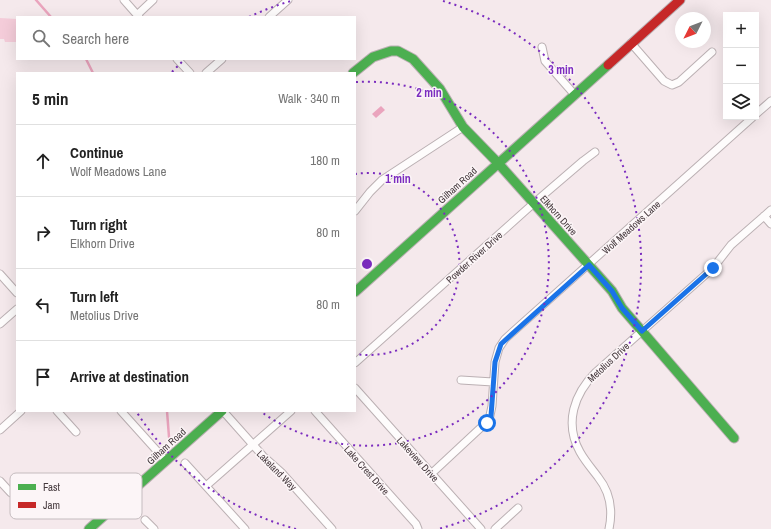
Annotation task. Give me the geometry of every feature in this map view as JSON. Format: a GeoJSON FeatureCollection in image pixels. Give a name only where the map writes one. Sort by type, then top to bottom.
{"type":"FeatureCollection","features":[{"type":"Feature","properties":{"kind":"street"},"geometry":{"type":"LineString","coordinates":[[124,0],[138,16],[153,0]]}},
{"type":"Feature","properties":{"kind":"street"},"geometry":{"type":"LineString","coordinates":[[270,16],[288,0]]}},
{"type":"Feature","properties":{"kind":"street","name":"Gilham Road"},"geometry":{"type":"LineString","coordinates":[[356,291],[680,0]]}},
{"type":"Feature","properties":{"kind":"street"},"geometry":{"type":"LineString","coordinates":[[631,43],[664,81],[672,85],[679,82],[712,52]]}},
{"type":"Feature","properties":{"kind":"street"},"geometry":{"type":"LineString","coordinates":[[542,47],[545,62],[574,94]]}},
{"type":"Feature","properties":{"kind":"street","name":"Elkhorn Drive"},"geometry":{"type":"LineString","coordinates":[[354,72],[373,57],[394,48],[409,56],[426,72],[447,98],[463,126],[612,291],[622,308],[734,438]]}},
{"type":"Feature","properties":{"kind":"street"},"geometry":{"type":"LineString","coordinates":[[178,60],[189,72]]}},
{"type":"Feature","properties":{"kind":"street"},"geometry":{"type":"LineString","coordinates":[[207,72],[221,60]]}},
{"type":"Feature","properties":{"kind":"street"},"geometry":{"type":"LineString","coordinates":[[759,111],[771,101]]}},
{"type":"Feature","properties":{"kind":"street","name":"Wolf Meadows Lane"},"geometry":{"type":"LineString","coordinates":[[431,474],[490,420],[496,356],[501,344],[750,120]]}},
{"type":"Feature","properties":{"kind":"street"},"geometry":{"type":"LineString","coordinates":[[356,210],[382,180],[463,126]]}},
{"type":"Feature","properties":{"kind":"street","name":"Powder River Drive"},"geometry":{"type":"LineString","coordinates":[[356,362],[534,203],[582,161],[595,152]]}},
{"type":"Feature","properties":{"kind":"street","name":"Metolius Drive"},"geometry":{"type":"LineString","coordinates":[[609,529],[611,506],[608,495],[603,484],[584,459],[576,445],[573,435],[572,415],[576,398],[586,382],[713,268],[731,245],[771,210]]}},
{"type":"Feature","properties":{"kind":"street"},"geometry":{"type":"LineString","coordinates":[[764,216],[771,224]]}},
{"type":"Feature","properties":{"kind":"street"},"geometry":{"type":"LineString","coordinates":[[0,274],[16,292]]}},
{"type":"Feature","properties":{"kind":"street"},"geometry":{"type":"LineString","coordinates":[[0,324],[16,310]]}},
{"type":"Feature","properties":{"kind":"street"},"geometry":{"type":"LineString","coordinates":[[461,380],[493,382]]}},
{"type":"Feature","properties":{"kind":"street","name":"Lakeview Drive"},"geometry":{"type":"LineString","coordinates":[[356,389],[481,529]]}},
{"type":"Feature","properties":{"kind":"street"},"geometry":{"type":"LineString","coordinates":[[0,430],[20,412]]}},
{"type":"Feature","properties":{"kind":"street"},"geometry":{"type":"LineString","coordinates":[[59,412],[76,432]]}},
{"type":"Feature","properties":{"kind":"street"},"geometry":{"type":"LineString","coordinates":[[122,412],[166,461]]}},
{"type":"Feature","properties":{"kind":"street","name":"Gilham Road"},"geometry":{"type":"LineString","coordinates":[[142,482],[221,412]]}},
{"type":"Feature","properties":{"kind":"street","name":"Lakeland Way"},"geometry":{"type":"LineString","coordinates":[[223,412],[332,529]]}},
{"type":"Feature","properties":{"kind":"street"},"geometry":{"type":"LineString","coordinates":[[206,486],[290,412]]}},
{"type":"Feature","properties":{"kind":"street","name":"Lake Crest Drive"},"geometry":{"type":"LineString","coordinates":[[316,412],[416,524],[418,529]]}},
{"type":"Feature","properties":{"kind":"street"},"geometry":{"type":"LineString","coordinates":[[185,463],[242,528]]}},
{"type":"Feature","properties":{"kind":"street"},"geometry":{"type":"LineString","coordinates":[[0,481],[10,492]]}},
{"type":"Feature","properties":{"kind":"street"},"geometry":{"type":"LineString","coordinates":[[495,529],[518,508]]}},
{"type":"Feature","properties":{"kind":"street","name":"Gilham Road"},"geometry":{"type":"LineString","coordinates":[[89,529],[100,519]]}},
{"type":"Feature","properties":{"kind":"street"},"geometry":{"type":"LineString","coordinates":[[145,520],[152,529]]}},
{"type":"Feature","properties":{"kind":"shaded area"},"geometry":{"type":"Polygon","coordinates":[[[0,18],[16,19],[16,42],[5,42],[4,39],[0,39],[0,18]]]}},
{"type":"Feature","properties":{"kind":"shaded area"},"geometry":{"type":"Polygon","coordinates":[[[381,106],[385,110],[376,118],[372,114],[381,106]]]}},
{"type":"Feature","properties":{"kind":"waterway"},"geometry":{"type":"LineString","coordinates":[[36,0],[50,16]]}},
{"type":"Feature","properties":{"kind":"waterway"},"geometry":{"type":"LineString","coordinates":[[86,60],[92,72]]}},
{"type":"Feature","properties":{"kind":"waterway"},"geometry":{"type":"LineString","coordinates":[[167,412],[169,437],[172,441]]}},
{"type":"Feature","properties":{"kind":"traffic: fast"},"geometry":{"type":"LineString","coordinates":[[354,72],[373,57],[391,51],[398,51],[413,59],[440,89],[463,127],[498,163],[612,291],[622,308],[734,438]]}},
{"type":"Feature","properties":{"kind":"traffic: fast"},"geometry":{"type":"LineString","coordinates":[[356,291],[608,65]]}},
{"type":"Feature","properties":{"kind":"traffic: fast"},"geometry":{"type":"LineString","coordinates":[[142,482],[221,412]]}},
{"type":"Feature","properties":{"kind":"traffic: fast"},"geometry":{"type":"LineString","coordinates":[[89,529],[100,519]]}},
{"type":"Feature","properties":{"kind":"traffic: jam"},"geometry":{"type":"LineString","coordinates":[[608,65],[680,0]]}},
{"type":"Feature","properties":{"kind":"route"},"geometry":{"type":"LineString","coordinates":[[487,423],[491,416],[496,356],[501,344],[589,265],[612,291],[619,304],[642,331],[713,268]]}}]}
